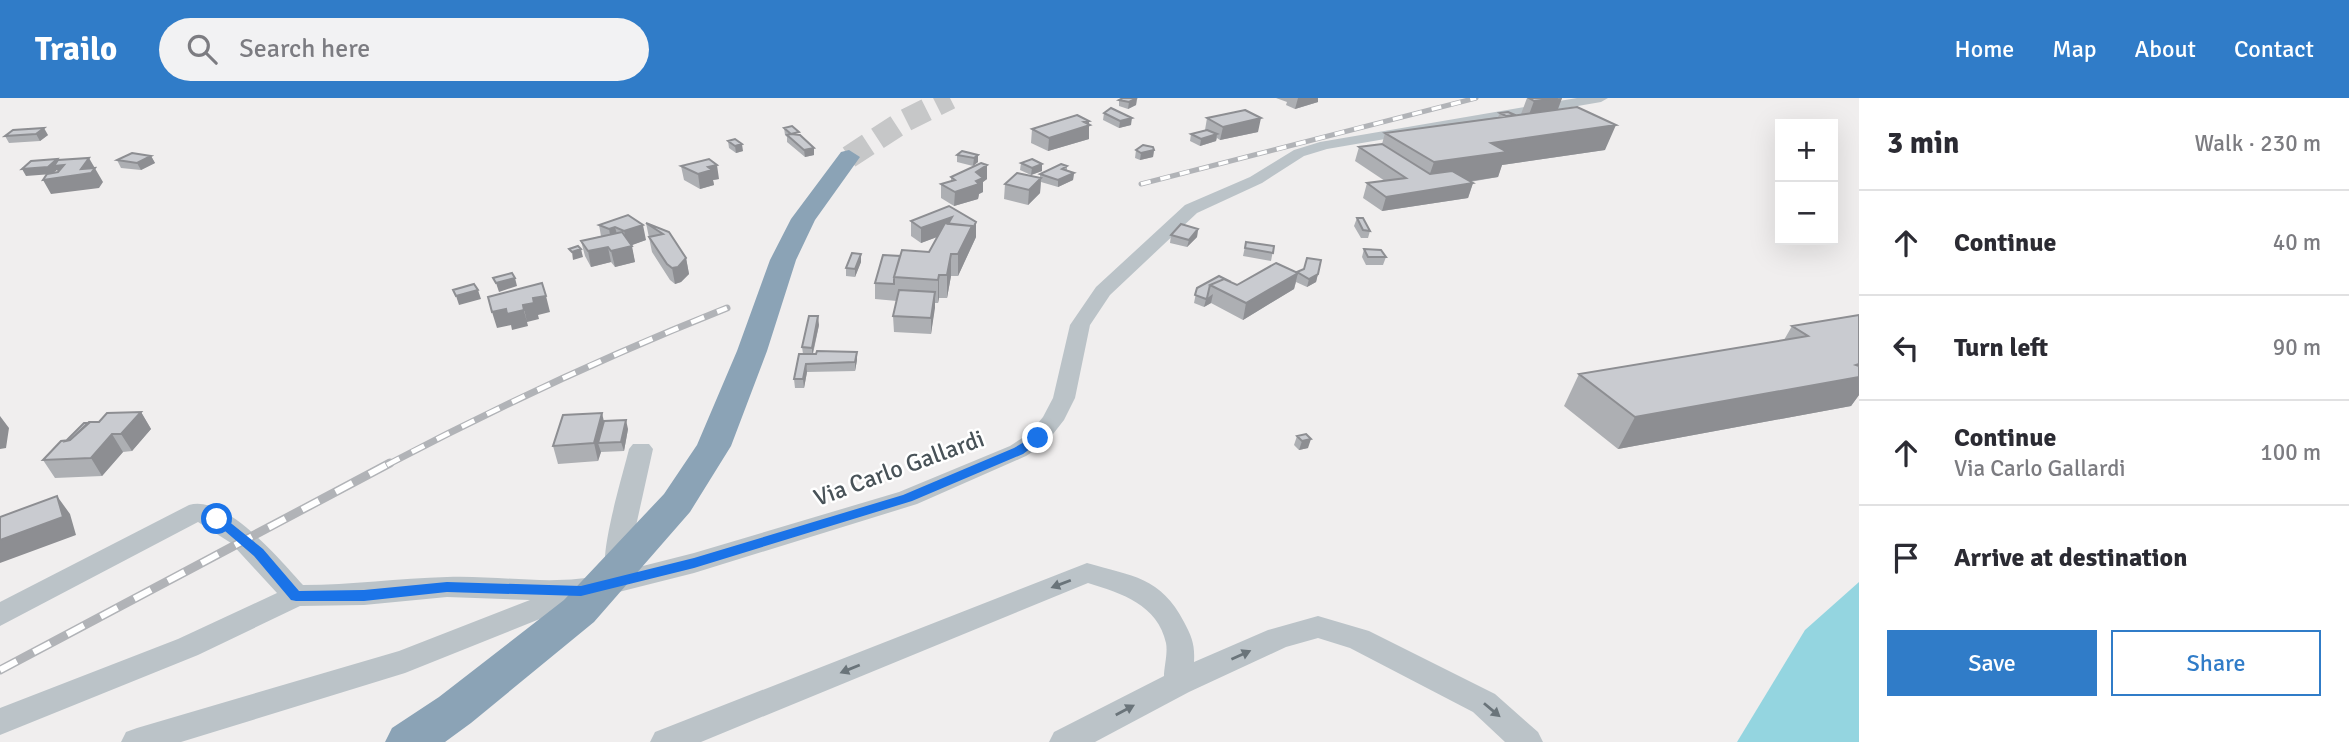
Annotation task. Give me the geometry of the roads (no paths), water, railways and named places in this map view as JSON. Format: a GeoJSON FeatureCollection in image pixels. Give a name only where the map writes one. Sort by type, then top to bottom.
{"type":"FeatureCollection","features":[{"type":"Feature","properties":{"kind":"highway"},"geometry":{"type":"LineString","coordinates":[[408,742],[455,710],[579,611],[677,503],[714,446],[752,351],[776,278],[803,219],[849,157]]}},
{"type":"Feature","properties":{"kind":"street","name":"Via Carlo Gallardi"},"geometry":{"type":"LineString","coordinates":[[581,591],[694,563],[908,498],[1006,457],[1038,438],[1053,421],[1064,398],[1080,325],[1091,307],[1148,246],[1191,209],[1256,180],[1299,153],[1325,145],[1530,102],[1601,98]]}},
{"type":"Feature","properties":{"kind":"street"},"geometry":{"type":"LineString","coordinates":[[615,583],[621,535],[641,449]]}},
{"type":"Feature","properties":{"kind":"street"},"geometry":{"type":"LineString","coordinates":[[0,615],[198,511],[217,519],[250,546],[296,596]]}},
{"type":"Feature","properties":{"kind":"street"},"geometry":{"type":"LineString","coordinates":[[666,742],[1087,573],[1133,586],[1162,606],[1181,644],[1178,682]]}},
{"type":"Feature","properties":{"kind":"street"},"geometry":{"type":"LineString","coordinates":[[0,722],[188,647],[296,596],[364,595],[447,587],[581,591]]}},
{"type":"Feature","properties":{"kind":"street"},"geometry":{"type":"LineString","coordinates":[[137,742],[405,661],[581,591]]}},
{"type":"Feature","properties":{"kind":"street"},"geometry":{"type":"LineString","coordinates":[[1065,742],[1178,682],[1278,638],[1318,627],[1359,639],[1484,703],[1527,742]]}},
{"type":"Feature","properties":{"kind":"water"},"geometry":{"type":"Polygon","coordinates":[[[1859,582],[1859,742],[1737,742],[1805,630],[1859,582]]]}},
{"type":"Feature","properties":{"kind":"tunnel"},"geometry":{"type":"LineString","coordinates":[[849,157],[904,121],[950,98]]}},
{"type":"Feature","properties":{"kind":"railway"},"geometry":{"type":"LineString","coordinates":[[1141,184],[1476,98]]}},
{"type":"Feature","properties":{"kind":"railway"},"geometry":{"type":"LineString","coordinates":[[387,465],[555,382],[727,308]]}},
{"type":"Feature","properties":{"kind":"railway"},"geometry":{"type":"LineString","coordinates":[[0,670],[390,463]]}}]}
